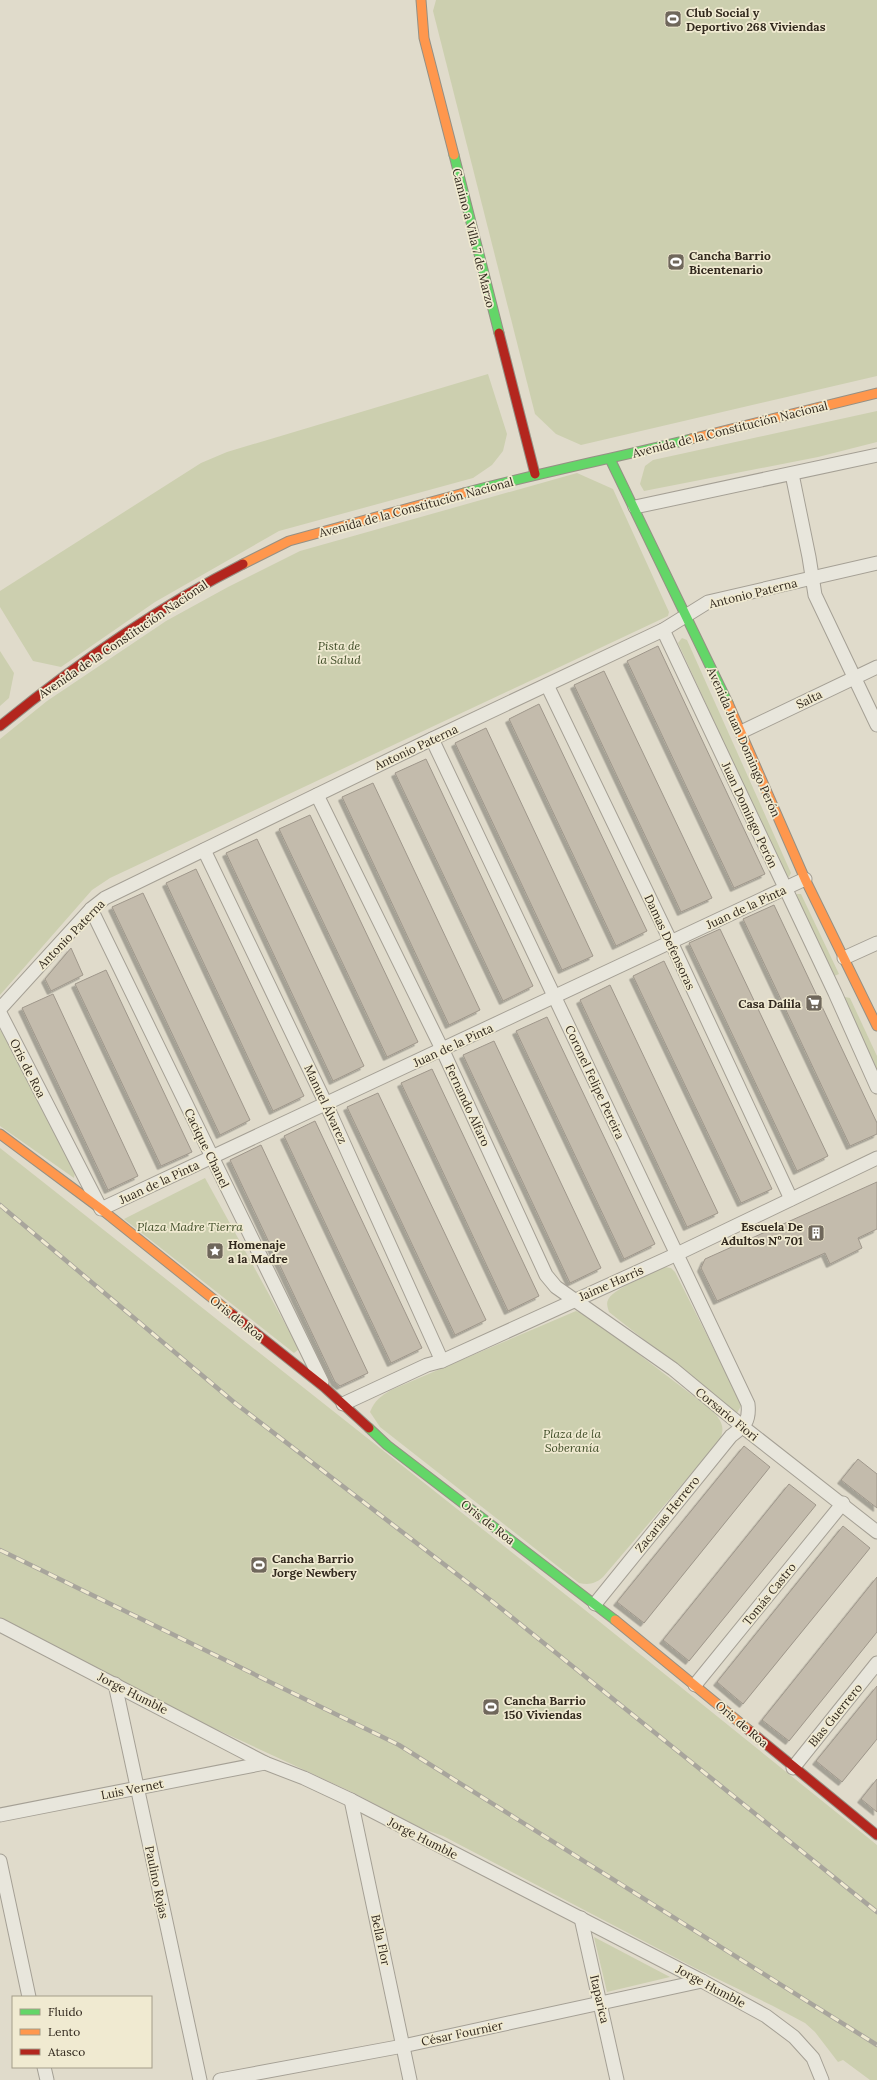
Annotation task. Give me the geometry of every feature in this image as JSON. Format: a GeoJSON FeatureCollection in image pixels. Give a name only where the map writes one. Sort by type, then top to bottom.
{"type":"FeatureCollection","features":[{"type":"Feature","properties":{"kind":"street","name":"Camino a Villa 7 de Marzo"},"geometry":{"type":"LineString","coordinates":[[421,0],[424,38],[534,474]]}},
{"type":"Feature","properties":{"kind":"street","name":"Avenida de la Constitución Nacional"},"geometry":{"type":"LineString","coordinates":[[0,726],[41,693],[162,610],[214,579],[289,541],[534,474],[610,459],[877,394]]}},
{"type":"Feature","properties":{"kind":"street"},"geometry":{"type":"LineString","coordinates":[[635,508],[877,455]]}},
{"type":"Feature","properties":{"kind":"street","name":"Avenida Juan Domingo Perón"},"geometry":{"type":"LineString","coordinates":[[610,459],[687,616],[741,732],[805,879],[857,982],[877,1026]]}},
{"type":"Feature","properties":{"kind":"street"},"geometry":{"type":"LineString","coordinates":[[792,474],[814,595],[877,725]]}},
{"type":"Feature","properties":{"kind":"street","name":"Antonio Paterna"},"geometry":{"type":"LineString","coordinates":[[0,1009],[91,909],[105,898],[317,794],[663,630],[708,602],[877,563]]}},
{"type":"Feature","properties":{"kind":"street","name":"Juan Domingo Perón"},"geometry":{"type":"LineString","coordinates":[[663,630],[835,993],[877,1087]]}},
{"type":"Feature","properties":{"kind":"street","name":"Salta"},"geometry":{"type":"LineString","coordinates":[[741,732],[877,667]]}},
{"type":"Feature","properties":{"kind":"street","name":"Damas Defensoras"},"geometry":{"type":"LineString","coordinates":[[547,685],[671,942],[791,1199]]}},
{"type":"Feature","properties":{"kind":"street","name":"Coronel Felipe Pereira"},"geometry":{"type":"LineString","coordinates":[[432,739],[748,1404],[749,1414],[743,1427]]}},
{"type":"Feature","properties":{"kind":"street","name":"Fernando Alfaro"},"geometry":{"type":"LineString","coordinates":[[317,794],[443,1051],[546,1276],[556,1287],[574,1300]]}},
{"type":"Feature","properties":{"kind":"street","name":"Manuel Álvarez"},"geometry":{"type":"LineString","coordinates":[[204,850],[326,1104],[442,1361]]}},
{"type":"Feature","properties":{"kind":"street","name":"Juan de la Pinta"},"geometry":{"type":"LineString","coordinates":[[100,1209],[443,1051],[554,996],[805,879]]}},
{"type":"Feature","properties":{"kind":"street","name":"Cacique Chanel"},"geometry":{"type":"LineString","coordinates":[[91,909],[211,1158],[324,1387]]}},
{"type":"Feature","properties":{"kind":"street"},"geometry":{"type":"LineString","coordinates":[[844,958],[877,943]]}},
{"type":"Feature","properties":{"kind":"street"},"geometry":{"type":"LineString","coordinates":[[835,993],[857,982]]}},
{"type":"Feature","properties":{"kind":"street","name":"Oris de Roa"},"geometry":{"type":"LineString","coordinates":[[0,1013],[100,1209]]}},
{"type":"Feature","properties":{"kind":"street","name":"Oris de Roa"},"geometry":{"type":"LineString","coordinates":[[0,1134],[100,1209],[324,1387],[387,1445],[594,1604],[695,1685],[793,1768],[877,1834]]}},
{"type":"Feature","properties":{"kind":"street","name":"Jaime Harris"},"geometry":{"type":"LineString","coordinates":[[343,1404],[426,1365],[442,1361],[677,1254],[877,1158]]}},
{"type":"Feature","properties":{"kind":"street","name":"Corsario Fiori"},"geometry":{"type":"LineString","coordinates":[[574,1300],[673,1369],[743,1427],[842,1503],[877,1532]]}},
{"type":"Feature","properties":{"kind":"street","name":"Zacarias Herrero"},"geometry":{"type":"LineString","coordinates":[[594,1604],[731,1436],[743,1427]]}},
{"type":"Feature","properties":{"kind":"street","name":"Tomás Castro"},"geometry":{"type":"LineString","coordinates":[[695,1685],[842,1503]]}},
{"type":"Feature","properties":{"kind":"street","name":"Jorge Humble"},"geometry":{"type":"LineString","coordinates":[[0,1625],[265,1763],[304,1778],[351,1800],[581,1918],[766,2016],[794,2037],[813,2058],[822,2080]]}},
{"type":"Feature","properties":{"kind":"street","name":"Blas Guerrero"},"geometry":{"type":"LineString","coordinates":[[793,1768],[877,1663]]}},
{"type":"Feature","properties":{"kind":"street","name":"Paulino Rojas"},"geometry":{"type":"LineString","coordinates":[[115,1684],[200,2080]]}},
{"type":"Feature","properties":{"kind":"street","name":"Luis Vernet"},"geometry":{"type":"LineString","coordinates":[[0,1815],[265,1763]]}},
{"type":"Feature","properties":{"kind":"street","name":"Bella Flor"},"geometry":{"type":"LineString","coordinates":[[351,1800],[410,2080]]}},
{"type":"Feature","properties":{"kind":"street"},"geometry":{"type":"LineString","coordinates":[[0,1861],[29,1996]]}},
{"type":"Feature","properties":{"kind":"street","name":"Itaparica"},"geometry":{"type":"LineString","coordinates":[[581,1918],[601,2002],[617,2080]]}},
{"type":"Feature","properties":{"kind":"street","name":"César Fournier"},"geometry":{"type":"LineString","coordinates":[[220,2080],[403,2046],[702,1981]]}},
{"type":"Feature","properties":{"kind":"street"},"geometry":{"type":"LineString","coordinates":[[44,2068],[47,2080]]}},
{"type":"Feature","properties":{"kind":"green space"},"geometry":{"type":"Polygon","coordinates":[[[436,0],[877,0],[877,376],[581,445],[556,434],[535,414],[433,11],[436,0]]]}},
{"type":"Feature","properties":{"kind":"green space"},"geometry":{"type":"Polygon","coordinates":[[[488,374],[507,434],[503,451],[492,465],[473,478],[279,531],[155,602],[61,667],[33,661],[0,607],[0,591],[201,463],[227,452],[488,374]]]}},
{"type":"Feature","properties":{"kind":"green space"},"geometry":{"type":"Polygon","coordinates":[[[877,411],[877,442],[818,457],[644,491],[640,484],[645,466],[653,460],[877,411]]]}},
{"type":"Feature","properties":{"kind":"green space","name":"Pista de la Salud"},"geometry":{"type":"Polygon","coordinates":[[[577,473],[613,489],[669,612],[668,616],[110,878],[92,890],[0,995],[0,739],[47,701],[166,621],[228,587],[300,551],[577,473]]]}},
{"type":"Feature","properties":{"kind":"green space"},"geometry":{"type":"Polygon","coordinates":[[[682,638],[687,640],[791,873],[789,877],[785,876],[678,643],[682,638]]]}},
{"type":"Feature","properties":{"kind":"green space"},"geometry":{"type":"Polygon","coordinates":[[[0,651],[14,673],[9,698],[0,706],[0,651]]]}},
{"type":"Feature","properties":{"kind":"green space"},"geometry":{"type":"Polygon","coordinates":[[[797,894],[801,894],[839,974],[832,977],[795,896],[797,894]]]}},
{"type":"Feature","properties":{"kind":"green space"},"geometry":{"type":"Polygon","coordinates":[[[845,997],[850,998],[877,1056],[877,1072],[844,999],[845,997]]]}},
{"type":"Feature","properties":{"kind":"green space"},"geometry":{"type":"Polygon","coordinates":[[[0,1030],[4,1034],[75,1172],[74,1178],[0,1126],[0,1030]]]}},
{"type":"Feature","properties":{"kind":"green space"},"geometry":{"type":"Polygon","coordinates":[[[0,1148],[585,1610],[877,1845],[877,2080],[870,2080],[843,2060],[838,2062],[815,2032],[805,2023],[773,2006],[695,1968],[443,1836],[421,1828],[354,1793],[205,1724],[0,1619],[0,1148]]]}},
{"type":"Feature","properties":{"kind":"green space","name":"Plaza Madre Tierra"},"geometry":{"type":"Polygon","coordinates":[[[205,1178],[299,1349],[294,1353],[124,1219],[205,1178]]]}},
{"type":"Feature","properties":{"kind":"green space"},"geometry":{"type":"Polygon","coordinates":[[[664,1267],[671,1268],[675,1272],[740,1401],[741,1406],[737,1413],[609,1312],[607,1303],[611,1295],[625,1286],[664,1267]]]}},
{"type":"Feature","properties":{"kind":"green space","name":"Plaza de la Soberanía"},"geometry":{"type":"Polygon","coordinates":[[[576,1311],[590,1317],[713,1411],[719,1418],[722,1425],[720,1440],[603,1577],[595,1583],[589,1584],[579,1583],[380,1427],[370,1412],[374,1404],[384,1394],[391,1390],[576,1311]]]}},
{"type":"Feature","properties":{"kind":"green space"},"geometry":{"type":"Polygon","coordinates":[[[594,1937],[670,1977],[607,1992],[594,1937]]]}},
{"type":"Feature","properties":{"kind":"building"},"geometry":{"type":"Polygon","coordinates":[[[658,646],[765,874],[734,888],[627,661],[658,646]]]}},
{"type":"Feature","properties":{"kind":"building"},"geometry":{"type":"Polygon","coordinates":[[[604,671],[712,898],[681,912],[574,685],[604,671]]]}},
{"type":"Feature","properties":{"kind":"building"},"geometry":{"type":"Polygon","coordinates":[[[539,704],[647,931],[616,946],[509,719],[539,704]]]}},
{"type":"Feature","properties":{"kind":"building"},"geometry":{"type":"Polygon","coordinates":[[[486,728],[593,956],[562,970],[455,743],[486,728]]]}},
{"type":"Feature","properties":{"kind":"building"},"geometry":{"type":"Polygon","coordinates":[[[426,759],[533,986],[503,1001],[395,773],[426,759]]]}},
{"type":"Feature","properties":{"kind":"building"},"geometry":{"type":"Polygon","coordinates":[[[373,783],[480,1010],[449,1025],[342,797],[373,783]]]}},
{"type":"Feature","properties":{"kind":"building"},"geometry":{"type":"Polygon","coordinates":[[[310,815],[418,1042],[387,1057],[279,829],[310,815]]]}},
{"type":"Feature","properties":{"kind":"building"},"geometry":{"type":"Polygon","coordinates":[[[257,839],[364,1066],[333,1081],[226,853],[257,839]]]}},
{"type":"Feature","properties":{"kind":"building"},"geometry":{"type":"Polygon","coordinates":[[[196,869],[304,1096],[273,1111],[166,883],[196,869]]]}},
{"type":"Feature","properties":{"kind":"building"},"geometry":{"type":"Polygon","coordinates":[[[143,893],[250,1120],[220,1135],[112,907],[143,893]]]}},
{"type":"Feature","properties":{"kind":"building"},"geometry":{"type":"Polygon","coordinates":[[[774,905],[877,1123],[877,1134],[850,1146],[743,919],[774,905]]]}},
{"type":"Feature","properties":{"kind":"building"},"geometry":{"type":"Polygon","coordinates":[[[720,929],[828,1156],[797,1171],[689,943],[720,929]]]}},
{"type":"Feature","properties":{"kind":"building"},"geometry":{"type":"Polygon","coordinates":[[[71,948],[83,975],[51,991],[45,979],[71,948]]]}},
{"type":"Feature","properties":{"kind":"building"},"geometry":{"type":"Polygon","coordinates":[[[664,961],[772,1189],[741,1203],[633,976],[664,961]]]}},
{"type":"Feature","properties":{"kind":"building"},"geometry":{"type":"Polygon","coordinates":[[[106,970],[192,1152],[161,1166],[75,984],[106,970]]]}},
{"type":"Feature","properties":{"kind":"building"},"geometry":{"type":"Polygon","coordinates":[[[610,985],[718,1213],[687,1227],[580,1000],[610,985]]]}},
{"type":"Feature","properties":{"kind":"building"},"geometry":{"type":"Polygon","coordinates":[[[53,994],[138,1176],[108,1190],[22,1008],[53,994]]]}},
{"type":"Feature","properties":{"kind":"building"},"geometry":{"type":"Polygon","coordinates":[[[547,1017],[655,1244],[624,1259],[516,1031],[547,1017]]]}},
{"type":"Feature","properties":{"kind":"building"},"geometry":{"type":"Polygon","coordinates":[[[494,1041],[601,1268],[570,1283],[463,1055],[494,1041]]]}},
{"type":"Feature","properties":{"kind":"building"},"geometry":{"type":"Polygon","coordinates":[[[432,1069],[539,1296],[508,1311],[401,1083],[432,1069]]]}},
{"type":"Feature","properties":{"kind":"building"},"geometry":{"type":"Polygon","coordinates":[[[378,1093],[486,1320],[455,1335],[347,1107],[378,1093]]]}},
{"type":"Feature","properties":{"kind":"building"},"geometry":{"type":"Polygon","coordinates":[[[315,1121],[422,1348],[391,1363],[284,1136],[315,1121]]]}},
{"type":"Feature","properties":{"kind":"building"},"geometry":{"type":"Polygon","coordinates":[[[261,1145],[368,1373],[340,1386],[335,1382],[230,1160],[261,1145]]]}},
{"type":"Feature","properties":{"kind":"building","name":"Escuela De Adultos Nº 701"},"geometry":{"type":"Polygon","coordinates":[[[877,1182],[877,1229],[858,1238],[862,1248],[830,1264],[825,1253],[717,1301],[701,1268],[705,1259],[877,1182]]]}},
{"type":"Feature","properties":{"kind":"building"},"geometry":{"type":"Polygon","coordinates":[[[744,1446],[770,1467],[644,1623],[617,1602],[744,1446]]]}},
{"type":"Feature","properties":{"kind":"building"},"geometry":{"type":"Polygon","coordinates":[[[858,1459],[877,1474],[877,1508],[841,1480],[858,1459]]]}},
{"type":"Feature","properties":{"kind":"building"},"geometry":{"type":"Polygon","coordinates":[[[789,1484],[816,1505],[689,1661],[663,1640],[789,1484]]]}},
{"type":"Feature","properties":{"kind":"building"},"geometry":{"type":"Polygon","coordinates":[[[843,1526],[870,1548],[743,1704],[717,1682],[843,1526]]]}},
{"type":"Feature","properties":{"kind":"building"},"geometry":{"type":"Polygon","coordinates":[[[877,1577],[877,1632],[789,1741],[762,1720],[877,1577]]]}},
{"type":"Feature","properties":{"kind":"building"},"geometry":{"type":"Polygon","coordinates":[[[877,1686],[877,1739],[842,1782],[816,1761],[877,1686]]]}},
{"type":"Feature","properties":{"kind":"building"},"geometry":{"type":"Polygon","coordinates":[[[877,1779],[877,1812],[861,1799],[877,1779]]]}},
{"type":"Feature","properties":{"kind":"railway"},"geometry":{"type":"LineString","coordinates":[[0,1205],[235,1403],[493,1602],[877,1912]]}},
{"type":"Feature","properties":{"kind":"railway"},"geometry":{"type":"LineString","coordinates":[[0,1550],[399,1745],[877,2045]]}},
{"type":"Feature","properties":{"kind":"traffic: fast"},"geometry":{"type":"LineString","coordinates":[[454,155],[499,333]]}},
{"type":"Feature","properties":{"kind":"traffic: fast"},"geometry":{"type":"LineString","coordinates":[[464,493],[691,439]]}},
{"type":"Feature","properties":{"kind":"traffic: fast"},"geometry":{"type":"LineString","coordinates":[[610,459],[728,703]]}},
{"type":"Feature","properties":{"kind":"traffic: fast"},"geometry":{"type":"LineString","coordinates":[[369,1428],[387,1445],[615,1620]]}},
{"type":"Feature","properties":{"kind":"traffic: slow"},"geometry":{"type":"LineString","coordinates":[[421,0],[424,38],[454,155]]}},
{"type":"Feature","properties":{"kind":"traffic: slow"},"geometry":{"type":"LineString","coordinates":[[691,439],[877,393]]}},
{"type":"Feature","properties":{"kind":"traffic: slow"},"geometry":{"type":"LineString","coordinates":[[243,564],[289,541],[464,493]]}},
{"type":"Feature","properties":{"kind":"traffic: slow"},"geometry":{"type":"LineString","coordinates":[[728,703],[805,879],[877,1026]]}},
{"type":"Feature","properties":{"kind":"traffic: slow"},"geometry":{"type":"LineString","coordinates":[[0,1134],[101,1209],[232,1314]]}},
{"type":"Feature","properties":{"kind":"traffic: slow"},"geometry":{"type":"LineString","coordinates":[[615,1620],[750,1731]]}},
{"type":"Feature","properties":{"kind":"traffic: jam"},"geometry":{"type":"LineString","coordinates":[[499,333],[535,474]]}},
{"type":"Feature","properties":{"kind":"traffic: jam"},"geometry":{"type":"LineString","coordinates":[[0,726],[57,681],[148,618],[243,564]]}},
{"type":"Feature","properties":{"kind":"traffic: jam"},"geometry":{"type":"LineString","coordinates":[[232,1314],[324,1387],[369,1428]]}},
{"type":"Feature","properties":{"kind":"traffic: jam"},"geometry":{"type":"LineString","coordinates":[[750,1731],[877,1835]]}},
{"type":"Feature","properties":{"kind":"place","name":"Club Social y Deportivo 268 Viviendas"},"geometry":{"type":"Point","coordinates":[673,19]}},
{"type":"Feature","properties":{"kind":"place","name":"Cancha Barrio Bicentenario"},"geometry":{"type":"Point","coordinates":[676,262]}},
{"type":"Feature","properties":{"kind":"place","name":"Casa Dalila"},"geometry":{"type":"Point","coordinates":[814,1003]}},
{"type":"Feature","properties":{"kind":"place","name":"Escuela De Adultos Nº 701"},"geometry":{"type":"Point","coordinates":[816,1233]}},
{"type":"Feature","properties":{"kind":"place","name":"Homenaje a la Madre"},"geometry":{"type":"Point","coordinates":[215,1251]}},
{"type":"Feature","properties":{"kind":"place","name":"Cancha Barrio Jorge Newbery"},"geometry":{"type":"Point","coordinates":[259,1565]}},
{"type":"Feature","properties":{"kind":"place","name":"Cancha Barrio 150 Viviendas"},"geometry":{"type":"Point","coordinates":[491,1707]}}]}
